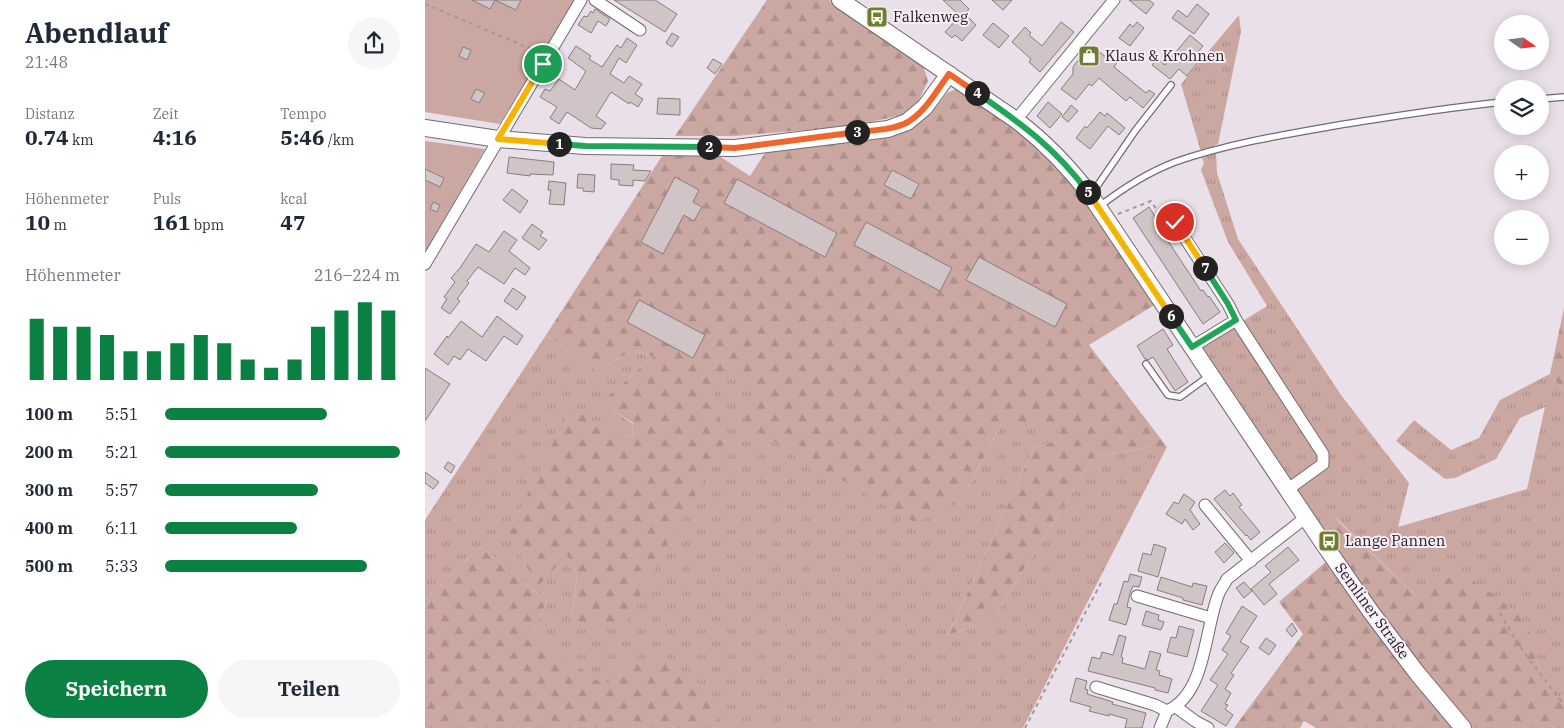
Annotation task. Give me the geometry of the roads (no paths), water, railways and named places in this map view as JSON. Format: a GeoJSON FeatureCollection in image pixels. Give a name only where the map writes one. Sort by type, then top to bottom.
{"type":"FeatureCollection","features":[{"type":"Feature","properties":{"kind":"street"},"geometry":{"type":"LineString","coordinates":[[425,264],[581,0]]}},
{"type":"Feature","properties":{"kind":"street"},"geometry":{"type":"LineString","coordinates":[[595,0],[640,30]]}},
{"type":"Feature","properties":{"kind":"street","name":"Semliner Straße"},"geometry":{"type":"LineString","coordinates":[[840,0],[1016,120],[1057,154],[1073,172],[1197,344],[1211,375],[1305,518],[1382,627],[1463,728]]}},
{"type":"Feature","properties":{"kind":"street"},"geometry":{"type":"LineString","coordinates":[[1016,120],[1114,0]]}},
{"type":"Feature","properties":{"kind":"street"},"geometry":{"type":"LineString","coordinates":[[425,128],[498,139],[585,146],[735,148],[888,129],[907,122],[925,107],[949,74]]}},
{"type":"Feature","properties":{"kind":"street"},"geometry":{"type":"LineString","coordinates":[[1175,222],[1323,454],[1323,464],[1287,490]]}},
{"type":"Feature","properties":{"kind":"street"},"geometry":{"type":"LineString","coordinates":[[1197,344],[1236,320]]}},
{"type":"Feature","properties":{"kind":"street"},"geometry":{"type":"LineString","coordinates":[[1205,505],[1251,561]]}},
{"type":"Feature","properties":{"kind":"street"},"geometry":{"type":"LineString","coordinates":[[1160,728],[1171,709],[1187,695],[1198,673],[1219,592],[1227,579],[1305,518]]}},
{"type":"Feature","properties":{"kind":"street"},"geometry":{"type":"LineString","coordinates":[[1137,596],[1211,618]]}},
{"type":"Feature","properties":{"kind":"street"},"geometry":{"type":"LineString","coordinates":[[1096,687],[1171,709],[1208,728]]}},
{"type":"Feature","properties":{"kind":"lane"},"geometry":{"type":"LineString","coordinates":[[1095,202],[1129,139],[1171,86]]}},
{"type":"Feature","properties":{"kind":"lane"},"geometry":{"type":"LineString","coordinates":[[1549,98],[1564,96]]}},
{"type":"Feature","properties":{"kind":"lane"},"geometry":{"type":"LineString","coordinates":[[1095,202],[1167,166],[1215,151],[1283,134],[1494,103]]}},
{"type":"Feature","properties":{"kind":"lane"},"geometry":{"type":"LineString","coordinates":[[1146,364],[1168,395],[1180,397],[1211,375]]}},
{"type":"Feature","properties":{"kind":"place","name":"Falkenweg"},"geometry":{"type":"Point","coordinates":[877,17]}},
{"type":"Feature","properties":{"kind":"place","name":"Klaus & Krohnen"},"geometry":{"type":"Point","coordinates":[1089,56]}},
{"type":"Feature","properties":{"kind":"place","name":"Lange Pannen"},"geometry":{"type":"Point","coordinates":[1329,541]}}]}
